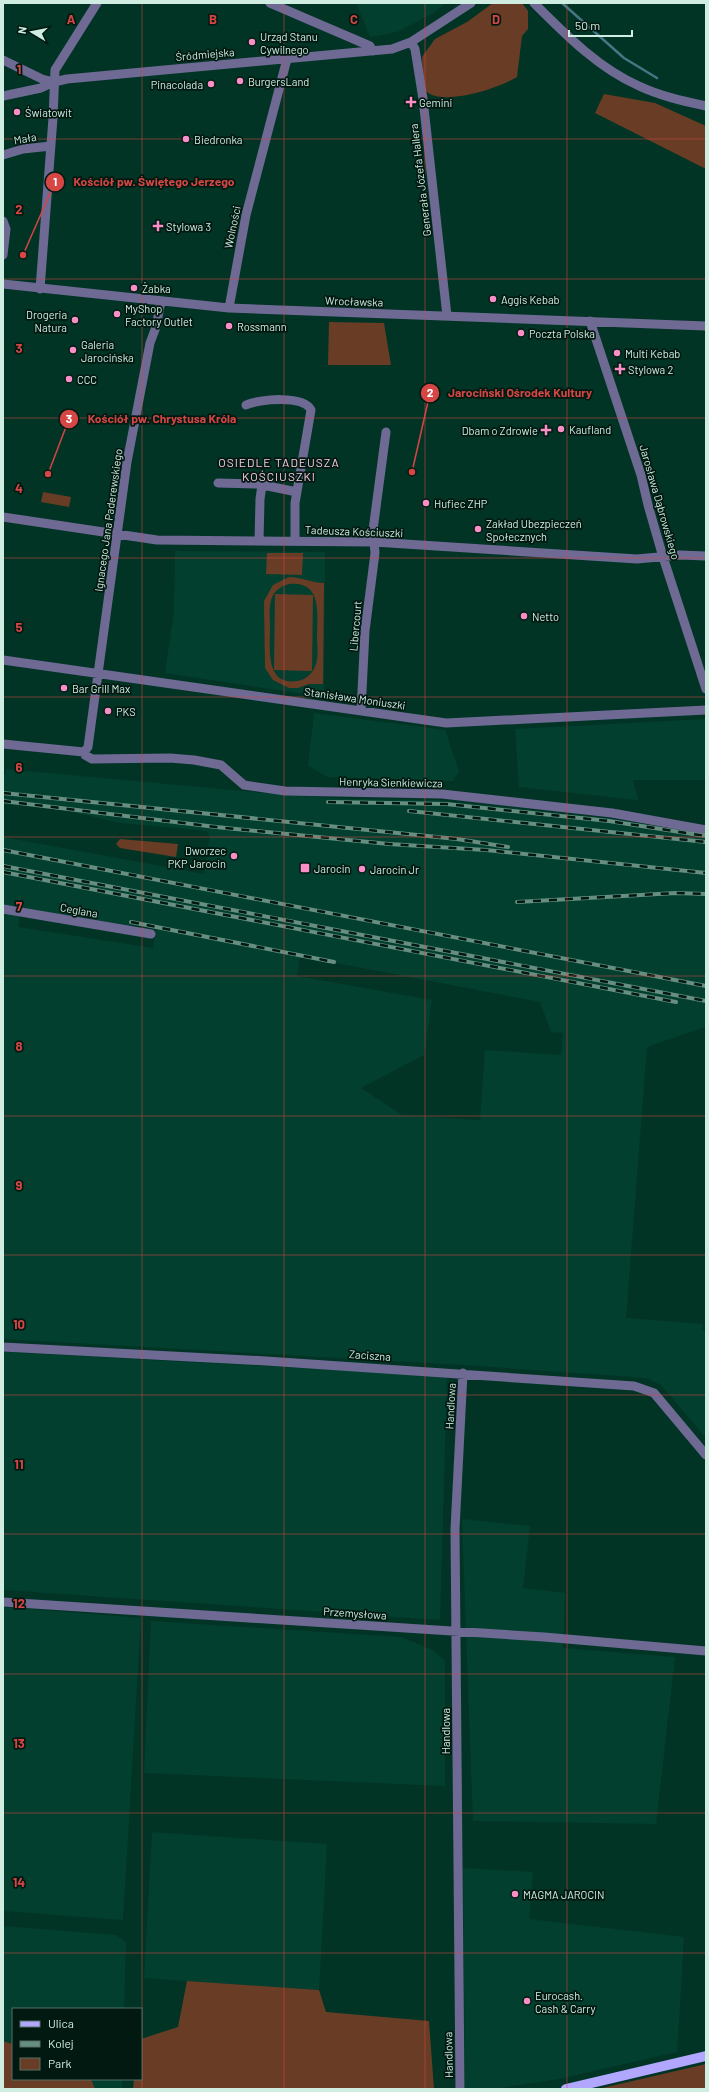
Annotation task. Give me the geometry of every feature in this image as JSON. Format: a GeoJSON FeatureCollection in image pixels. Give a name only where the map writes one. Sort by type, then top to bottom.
{"type":"FeatureCollection","features":[{"type":"Feature","properties":{"kind":"main road"},"geometry":{"type":"LineString","coordinates":[[566,2089],[706,2056]]}},
{"type":"Feature","properties":{"kind":"street"},"geometry":{"type":"LineString","coordinates":[[40,289],[51,146],[55,70],[97,3]]}},
{"type":"Feature","properties":{"kind":"street"},"geometry":{"type":"LineString","coordinates":[[270,3],[370,46],[373,51]]}},
{"type":"Feature","properties":{"kind":"street","name":"Śródmiejska"},"geometry":{"type":"LineString","coordinates":[[3,96],[41,88],[54,82],[392,49],[411,42],[471,3]]}},
{"type":"Feature","properties":{"kind":"street"},"geometry":{"type":"LineString","coordinates":[[534,3],[597,60],[625,79],[658,94],[706,106]]}},
{"type":"Feature","properties":{"kind":"street"},"geometry":{"type":"LineString","coordinates":[[542,3],[547,14]]}},
{"type":"Feature","properties":{"kind":"street","name":"Generała Józefa Hallera"},"geometry":{"type":"LineString","coordinates":[[411,42],[415,49],[423,100],[447,316]]}},
{"type":"Feature","properties":{"kind":"street","name":"Wolności"},"geometry":{"type":"LineString","coordinates":[[229,308],[246,215],[287,59]]}},
{"type":"Feature","properties":{"kind":"street"},"geometry":{"type":"LineString","coordinates":[[3,60],[46,80],[54,82]]}},
{"type":"Feature","properties":{"kind":"street","name":"Mała"},"geometry":{"type":"LineString","coordinates":[[3,154],[23,149],[51,146]]}},
{"type":"Feature","properties":{"kind":"street"},"geometry":{"type":"LineString","coordinates":[[3,221],[6,229],[3,255]]}},
{"type":"Feature","properties":{"kind":"street","name":"Wrocławska"},"geometry":{"type":"LineString","coordinates":[[3,284],[229,308],[706,326]]}},
{"type":"Feature","properties":{"kind":"street","name":"Ignacego Jana Paderewskiego"},"geometry":{"type":"LineString","coordinates":[[98,672],[127,462],[150,343],[156,327],[161,301]]}},
{"type":"Feature","properties":{"kind":"street","name":"Jarosława Dąbrowskiego"},"geometry":{"type":"LineString","coordinates":[[590,321],[643,483],[663,557],[705,684]]}},
{"type":"Feature","properties":{"kind":"street"},"geometry":{"type":"LineString","coordinates":[[246,405],[252,402],[293,400],[305,402],[310,406],[312,416],[297,492],[295,541]]}},
{"type":"Feature","properties":{"kind":"street","name":"Libercourt"},"geometry":{"type":"LineString","coordinates":[[361,711],[365,631],[374,542],[373,530],[386,432]]}},
{"type":"Feature","properties":{"kind":"street"},"geometry":{"type":"LineString","coordinates":[[218,483],[262,485],[297,492]]}},
{"type":"Feature","properties":{"kind":"street"},"geometry":{"type":"LineString","coordinates":[[259,541],[260,499],[262,485]]}},
{"type":"Feature","properties":{"kind":"street","name":"Tadeusza Kościuszki"},"geometry":{"type":"LineString","coordinates":[[3,517],[157,540],[374,542],[630,558],[706,556]]}},
{"type":"Feature","properties":{"kind":"street","name":"Stanisława Moniuszki"},"geometry":{"type":"LineString","coordinates":[[3,660],[98,672],[428,722],[467,723],[706,710]]}},
{"type":"Feature","properties":{"kind":"street"},"geometry":{"type":"LineString","coordinates":[[84,752],[88,747],[98,672]]}},
{"type":"Feature","properties":{"kind":"street","name":"Henryka Sienkiewicza"},"geometry":{"type":"LineString","coordinates":[[3,744],[84,752],[85,755],[92,759],[170,758],[207,762],[221,765],[244,785],[284,791],[442,794],[612,813],[706,830]]}},
{"type":"Feature","properties":{"kind":"street","name":"Ceglana"},"geometry":{"type":"LineString","coordinates":[[3,909],[151,934]]}},
{"type":"Feature","properties":{"kind":"street","name":"Zaciszna"},"geometry":{"type":"LineString","coordinates":[[3,1347],[216,1358],[626,1384],[641,1387],[654,1393],[706,1455]]}},
{"type":"Feature","properties":{"kind":"street","name":"Handlowa"},"geometry":{"type":"LineString","coordinates":[[460,2089],[455,1529],[463,1373]]}},
{"type":"Feature","properties":{"kind":"street","name":"Przemysłowa"},"geometry":{"type":"LineString","coordinates":[[3,1602],[456,1632],[706,1651]]}},
{"type":"Feature","properties":{"kind":"shaded area"},"geometry":{"type":"Polygon","coordinates":[[[356,3],[446,3],[434,13],[397,32],[370,37],[356,3]]]}},
{"type":"Feature","properties":{"kind":"shaded area"},"geometry":{"type":"Polygon","coordinates":[[[175,551],[325,552],[324,697],[165,673],[174,612],[175,551]]]}},
{"type":"Feature","properties":{"kind":"shaded area"},"geometry":{"type":"Polygon","coordinates":[[[314,713],[445,730],[459,771],[453,781],[328,777],[308,766],[314,713]]]}},
{"type":"Feature","properties":{"kind":"shaded area"},"geometry":{"type":"Polygon","coordinates":[[[706,719],[706,780],[633,780],[638,800],[519,787],[515,729],[706,719]]]}},
{"type":"Feature","properties":{"kind":"shaded area"},"geometry":{"type":"Polygon","coordinates":[[[6,769],[285,795],[351,799],[437,800],[614,819],[706,834],[706,1029],[702,1028],[647,1047],[626,1318],[703,1324],[702,1330],[706,1331],[706,1438],[661,1385],[647,1378],[464,1365],[3,1339],[3,837],[204,874],[210,836],[206,831],[121,823],[63,810],[3,804],[3,774],[5,774],[6,769]],[[21,908],[18,927],[153,948],[156,928],[132,925],[129,927],[21,908]],[[300,956],[297,976],[432,1000],[424,1055],[361,1088],[402,1115],[480,1120],[485,1050],[561,1055],[563,1033],[551,1032],[540,1002],[300,956]]]}},
{"type":"Feature","properties":{"kind":"shaded area"},"geometry":{"type":"Polygon","coordinates":[[[3,1352],[447,1376],[440,1620],[3,1590],[3,1352]]]}},
{"type":"Feature","properties":{"kind":"shaded area"},"geometry":{"type":"Polygon","coordinates":[[[462,1519],[530,1526],[523,1588],[565,1593],[563,1648],[675,1657],[656,1824],[473,1821],[462,1519]]]}},
{"type":"Feature","properties":{"kind":"shaded area"},"geometry":{"type":"Polygon","coordinates":[[[3,1607],[141,1618],[123,1920],[3,1911],[3,1607]]]}},
{"type":"Feature","properties":{"kind":"shaded area"},"geometry":{"type":"Polygon","coordinates":[[[151,1621],[401,1637],[433,1650],[445,1661],[445,1786],[144,1773],[151,1621]]]}},
{"type":"Feature","properties":{"kind":"shaded area"},"geometry":{"type":"Polygon","coordinates":[[[152,1832],[327,1844],[319,1990],[144,1978],[152,1832]]]}},
{"type":"Feature","properties":{"kind":"shaded area"},"geometry":{"type":"Polygon","coordinates":[[[463,1868],[533,1872],[529,1919],[684,1937],[677,2052],[559,2079],[493,2089],[465,2089],[463,1868]]]}},
{"type":"Feature","properties":{"kind":"shaded area"},"geometry":{"type":"Polygon","coordinates":[[[3,1926],[116,1935],[126,1942],[124,2008],[12,2008],[12,2044],[3,2041],[3,1926]]]}},
{"type":"Feature","properties":{"kind":"shaded area"},"geometry":{"type":"Polygon","coordinates":[[[91,2080],[122,2080],[122,2089],[95,2089],[91,2080]]]}},
{"type":"Feature","properties":{"kind":"green space"},"geometry":{"type":"Polygon","coordinates":[[[493,3],[522,3],[528,11],[528,29],[522,36],[517,77],[499,86],[462,96],[439,97],[427,92],[423,87],[422,57],[435,39],[467,22],[493,3]]]}},
{"type":"Feature","properties":{"kind":"green space"},"geometry":{"type":"Polygon","coordinates":[[[604,94],[655,103],[706,126],[706,169],[595,113],[604,94]]]}},
{"type":"Feature","properties":{"kind":"green space"},"geometry":{"type":"Polygon","coordinates":[[[329,322],[384,323],[391,365],[328,365],[329,322]]]}},
{"type":"Feature","properties":{"kind":"green space"},"geometry":{"type":"Polygon","coordinates":[[[43,492],[71,497],[69,507],[41,502],[43,492]]]}},
{"type":"Feature","properties":{"kind":"green space"},"geometry":{"type":"Polygon","coordinates":[[[267,553],[303,553],[302,575],[266,574],[267,553]]]}},
{"type":"Feature","properties":{"kind":"green space"},"geometry":{"type":"Polygon","coordinates":[[[289,577],[324,583],[323,684],[309,684],[298,688],[289,688],[273,680],[265,668],[264,601],[273,585],[289,577]],[[285,585],[276,591],[270,603],[270,655],[274,672],[279,678],[287,681],[297,681],[305,678],[314,670],[317,660],[316,602],[313,594],[308,588],[301,585],[285,585]]]}},
{"type":"Feature","properties":{"kind":"green space"},"geometry":{"type":"Polygon","coordinates":[[[275,594],[313,595],[312,671],[274,670],[275,594]]]}},
{"type":"Feature","properties":{"kind":"green space"},"geometry":{"type":"Polygon","coordinates":[[[120,839],[178,844],[176,857],[120,848],[116,844],[120,839]]]}},
{"type":"Feature","properties":{"kind":"green space"},"geometry":{"type":"Polygon","coordinates":[[[187,1981],[319,1990],[326,2012],[429,2021],[434,2089],[133,2089],[134,2080],[142,2080],[142,2039],[178,2027],[187,1981]]]}},
{"type":"Feature","properties":{"kind":"green space"},"geometry":{"type":"Polygon","coordinates":[[[3,2041],[12,2044],[12,2080],[91,2080],[95,2089],[3,2089],[3,2041]]]}},
{"type":"Feature","properties":{"kind":"green space"},"geometry":{"type":"Polygon","coordinates":[[[706,2064],[706,2089],[598,2089],[706,2064]]]}},
{"type":"Feature","properties":{"kind":"waterway"},"geometry":{"type":"LineString","coordinates":[[562,3],[624,58],[657,78]]}},
{"type":"Feature","properties":{"kind":"railway"},"geometry":{"type":"LineString","coordinates":[[3,793],[457,839],[508,847]]}},
{"type":"Feature","properties":{"kind":"railway"},"geometry":{"type":"LineString","coordinates":[[3,801],[216,827],[389,844],[486,850],[706,873]]}},
{"type":"Feature","properties":{"kind":"railway"},"geometry":{"type":"LineString","coordinates":[[328,802],[446,804],[609,821],[706,836]]}},
{"type":"Feature","properties":{"kind":"railway"},"geometry":{"type":"LineString","coordinates":[[409,811],[706,842]]}},
{"type":"Feature","properties":{"kind":"railway"},"geometry":{"type":"LineString","coordinates":[[3,850],[706,986]]}},
{"type":"Feature","properties":{"kind":"railway"},"geometry":{"type":"LineString","coordinates":[[3,866],[706,1001]]}},
{"type":"Feature","properties":{"kind":"railway"},"geometry":{"type":"LineString","coordinates":[[3,872],[676,1002]]}},
{"type":"Feature","properties":{"kind":"railway"},"geometry":{"type":"LineString","coordinates":[[517,902],[676,893],[706,894]]}},
{"type":"Feature","properties":{"kind":"railway"},"geometry":{"type":"LineString","coordinates":[[131,922],[334,962]]}},
{"type":"Feature","properties":{"kind":"place","name":"Urząd Stanu Cywilnego"},"geometry":{"type":"Point","coordinates":[252,42]}},
{"type":"Feature","properties":{"kind":"place","name":"BurgersLand"},"geometry":{"type":"Point","coordinates":[240,81]}},
{"type":"Feature","properties":{"kind":"place","name":"Pinacolada"},"geometry":{"type":"Point","coordinates":[211,84]}},
{"type":"Feature","properties":{"kind":"place","name":"Gemini"},"geometry":{"type":"Point","coordinates":[411,102]}},
{"type":"Feature","properties":{"kind":"place","name":"Światowit"},"geometry":{"type":"Point","coordinates":[17,112]}},
{"type":"Feature","properties":{"kind":"place","name":"Biedronka"},"geometry":{"type":"Point","coordinates":[186,139]}},
{"type":"Feature","properties":{"kind":"place","name":"Stylowa 3"},"geometry":{"type":"Point","coordinates":[158,226]}},
{"type":"Feature","properties":{"kind":"place","name":"Kościół pw. Świętego Jerzego"},"geometry":{"type":"Point","coordinates":[23,255]}},
{"type":"Feature","properties":{"kind":"place","name":"Żabka"},"geometry":{"type":"Point","coordinates":[134,288]}},
{"type":"Feature","properties":{"kind":"place","name":"Aggis Kebab"},"geometry":{"type":"Point","coordinates":[493,299]}},
{"type":"Feature","properties":{"kind":"place","name":"MyShop Factory Outlet"},"geometry":{"type":"Point","coordinates":[117,314]}},
{"type":"Feature","properties":{"kind":"place","name":"Drogeria Natura"},"geometry":{"type":"Point","coordinates":[75,320]}},
{"type":"Feature","properties":{"kind":"place","name":"Rossmann"},"geometry":{"type":"Point","coordinates":[229,326]}},
{"type":"Feature","properties":{"kind":"place","name":"Poczta Polska"},"geometry":{"type":"Point","coordinates":[521,333]}},
{"type":"Feature","properties":{"kind":"place","name":"Galeria Jarocińska"},"geometry":{"type":"Point","coordinates":[73,350]}},
{"type":"Feature","properties":{"kind":"place","name":"Multi Kebab"},"geometry":{"type":"Point","coordinates":[617,353]}},
{"type":"Feature","properties":{"kind":"place","name":"Stylowa 2"},"geometry":{"type":"Point","coordinates":[620,369]}},
{"type":"Feature","properties":{"kind":"place","name":"CCC"},"geometry":{"type":"Point","coordinates":[69,379]}},
{"type":"Feature","properties":{"kind":"place","name":"Kaufland"},"geometry":{"type":"Point","coordinates":[561,429]}},
{"type":"Feature","properties":{"kind":"place","name":"Dbam o Zdrowie"},"geometry":{"type":"Point","coordinates":[546,430]}},
{"type":"Feature","properties":{"kind":"place","name":"Jarociński Ośrodek Kultury"},"geometry":{"type":"Point","coordinates":[412,472]}},
{"type":"Feature","properties":{"kind":"place","name":"Kościół pw. Chrystusa Króla"},"geometry":{"type":"Point","coordinates":[48,474]}},
{"type":"Feature","properties":{"kind":"place","name":"Hufiec ZHP"},"geometry":{"type":"Point","coordinates":[426,503]}},
{"type":"Feature","properties":{"kind":"place","name":"Zakład Ubezpieczeń Społecznych"},"geometry":{"type":"Point","coordinates":[478,529]}},
{"type":"Feature","properties":{"kind":"place","name":"Netto"},"geometry":{"type":"Point","coordinates":[524,616]}},
{"type":"Feature","properties":{"kind":"place","name":"Bar Grill Max"},"geometry":{"type":"Point","coordinates":[64,688]}},
{"type":"Feature","properties":{"kind":"place","name":"PKS"},"geometry":{"type":"Point","coordinates":[108,711]}},
{"type":"Feature","properties":{"kind":"place","name":"Dworzec PKP Jarocin"},"geometry":{"type":"Point","coordinates":[234,856]}},
{"type":"Feature","properties":{"kind":"place","name":"Jarocin"},"geometry":{"type":"Point","coordinates":[305,868]}},
{"type":"Feature","properties":{"kind":"place","name":"Jarocin Jr"},"geometry":{"type":"Point","coordinates":[362,869]}},
{"type":"Feature","properties":{"kind":"place","name":"MAGMA JAROCIN"},"geometry":{"type":"Point","coordinates":[515,1894]}},
{"type":"Feature","properties":{"kind":"place","name":"Eurocash. Cash & Carry"},"geometry":{"type":"Point","coordinates":[527,2001]}},
{"type":"Feature","properties":{"kind":"district","name":"OSIEDLE TADEUSZA KOŚCIUSZKI"},"geometry":{"type":"Point","coordinates":[279,469]}}]}
